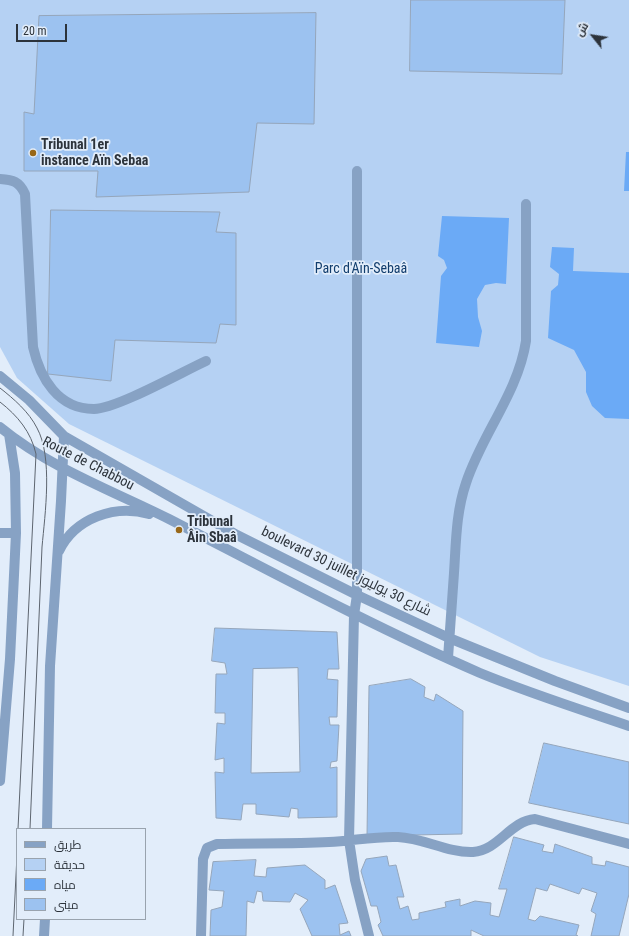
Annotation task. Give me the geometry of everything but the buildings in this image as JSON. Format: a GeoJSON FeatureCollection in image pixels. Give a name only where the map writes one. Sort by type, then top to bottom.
{"type":"FeatureCollection","features":[{"type":"Feature","properties":{"kind":"street"},"geometry":{"type":"LineString","coordinates":[[357,171],[357,595],[354,615],[349,840],[355,880],[369,936]]}},
{"type":"Feature","properties":{"kind":"street"},"geometry":{"type":"LineString","coordinates":[[0,179],[15,180],[21,186],[25,194],[33,347],[37,366],[46,383],[56,394],[72,404],[94,409],[116,403],[206,361]]}},
{"type":"Feature","properties":{"kind":"street"},"geometry":{"type":"LineString","coordinates":[[448,658],[457,531],[461,502],[475,460],[510,391],[524,357],[526,341],[526,204]]}},
{"type":"Feature","properties":{"kind":"street","name":"Route de Chabbou"},"geometry":{"type":"LineString","coordinates":[[0,376],[29,400],[64,436]]}},
{"type":"Feature","properties":{"kind":"street","name":"Route de Chabbou"},"geometry":{"type":"LineString","coordinates":[[0,426],[36,454],[168,519]]}},
{"type":"Feature","properties":{"kind":"street"},"geometry":{"type":"LineString","coordinates":[[0,781],[10,658],[16,533],[15,473],[9,434]]}},
{"type":"Feature","properties":{"kind":"street"},"geometry":{"type":"LineString","coordinates":[[47,828],[48,730],[64,436]]}},
{"type":"Feature","properties":{"kind":"street","name":"boulevard 30 juillet شارع 30 يوليوز"},"geometry":{"type":"LineString","coordinates":[[64,436],[237,535],[357,595],[450,638],[555,681],[629,708]]}},
{"type":"Feature","properties":{"kind":"street"},"geometry":{"type":"LineString","coordinates":[[57,554],[62,543],[73,531],[85,522],[102,514],[129,511],[143,512],[168,519],[354,615],[448,658],[550,699],[629,726]]}},
{"type":"Feature","properties":{"kind":"street"},"geometry":{"type":"LineString","coordinates":[[0,533],[16,533]]}},
{"type":"Feature","properties":{"kind":"street"},"geometry":{"type":"LineString","coordinates":[[201,936],[203,859],[211,845],[410,838],[451,849],[474,852],[491,846],[522,822],[535,819],[629,844]]}},
{"type":"Feature","properties":{"kind":"street"},"geometry":{"type":"LineString","coordinates":[[44,936],[45,920]]}},
{"type":"Feature","properties":{"kind":"green space","name":"Parc d'Aïn-Sebaâ"},"geometry":{"type":"Polygon","coordinates":[[[0,0],[629,0],[629,686],[540,657],[69,424],[17,378],[0,347],[0,0]]]}},
{"type":"Feature","properties":{"kind":"water"},"geometry":{"type":"Polygon","coordinates":[[[626,152],[629,152],[629,191],[624,191],[626,152]]]}},
{"type":"Feature","properties":{"kind":"water"},"geometry":{"type":"Polygon","coordinates":[[[442,216],[509,218],[506,284],[496,283],[485,285],[477,299],[478,317],[482,331],[479,347],[436,343],[441,276],[447,268],[444,260],[438,256],[442,216]]]}},
{"type":"Feature","properties":{"kind":"water"},"geometry":{"type":"Polygon","coordinates":[[[552,247],[574,248],[573,271],[629,273],[629,419],[605,418],[592,406],[586,392],[586,372],[574,350],[548,338],[551,291],[558,285],[559,274],[550,267],[552,247]]]}},
{"type":"Feature","properties":{"kind":"tram line"},"geometry":{"type":"LineString","coordinates":[[0,388],[21,406],[34,422],[42,440],[45,454],[47,486],[42,547],[30,828]]}},
{"type":"Feature","properties":{"kind":"tram line"},"geometry":{"type":"LineString","coordinates":[[0,402],[13,413],[23,425],[31,439],[36,454],[18,828]]}},
{"type":"Feature","properties":{"kind":"tram line"},"geometry":{"type":"LineString","coordinates":[[13,936],[16,875]]}},
{"type":"Feature","properties":{"kind":"tram line"},"geometry":{"type":"LineString","coordinates":[[23,936],[24,920]]}},
{"type":"Feature","properties":{"kind":"place","name":"Tribunal 1er instance Aïn Sebaa"},"geometry":{"type":"Point","coordinates":[33,153]}},
{"type":"Feature","properties":{"kind":"place","name":"Tribunal Âin Sbaâ"},"geometry":{"type":"Point","coordinates":[179,530]}}]}
